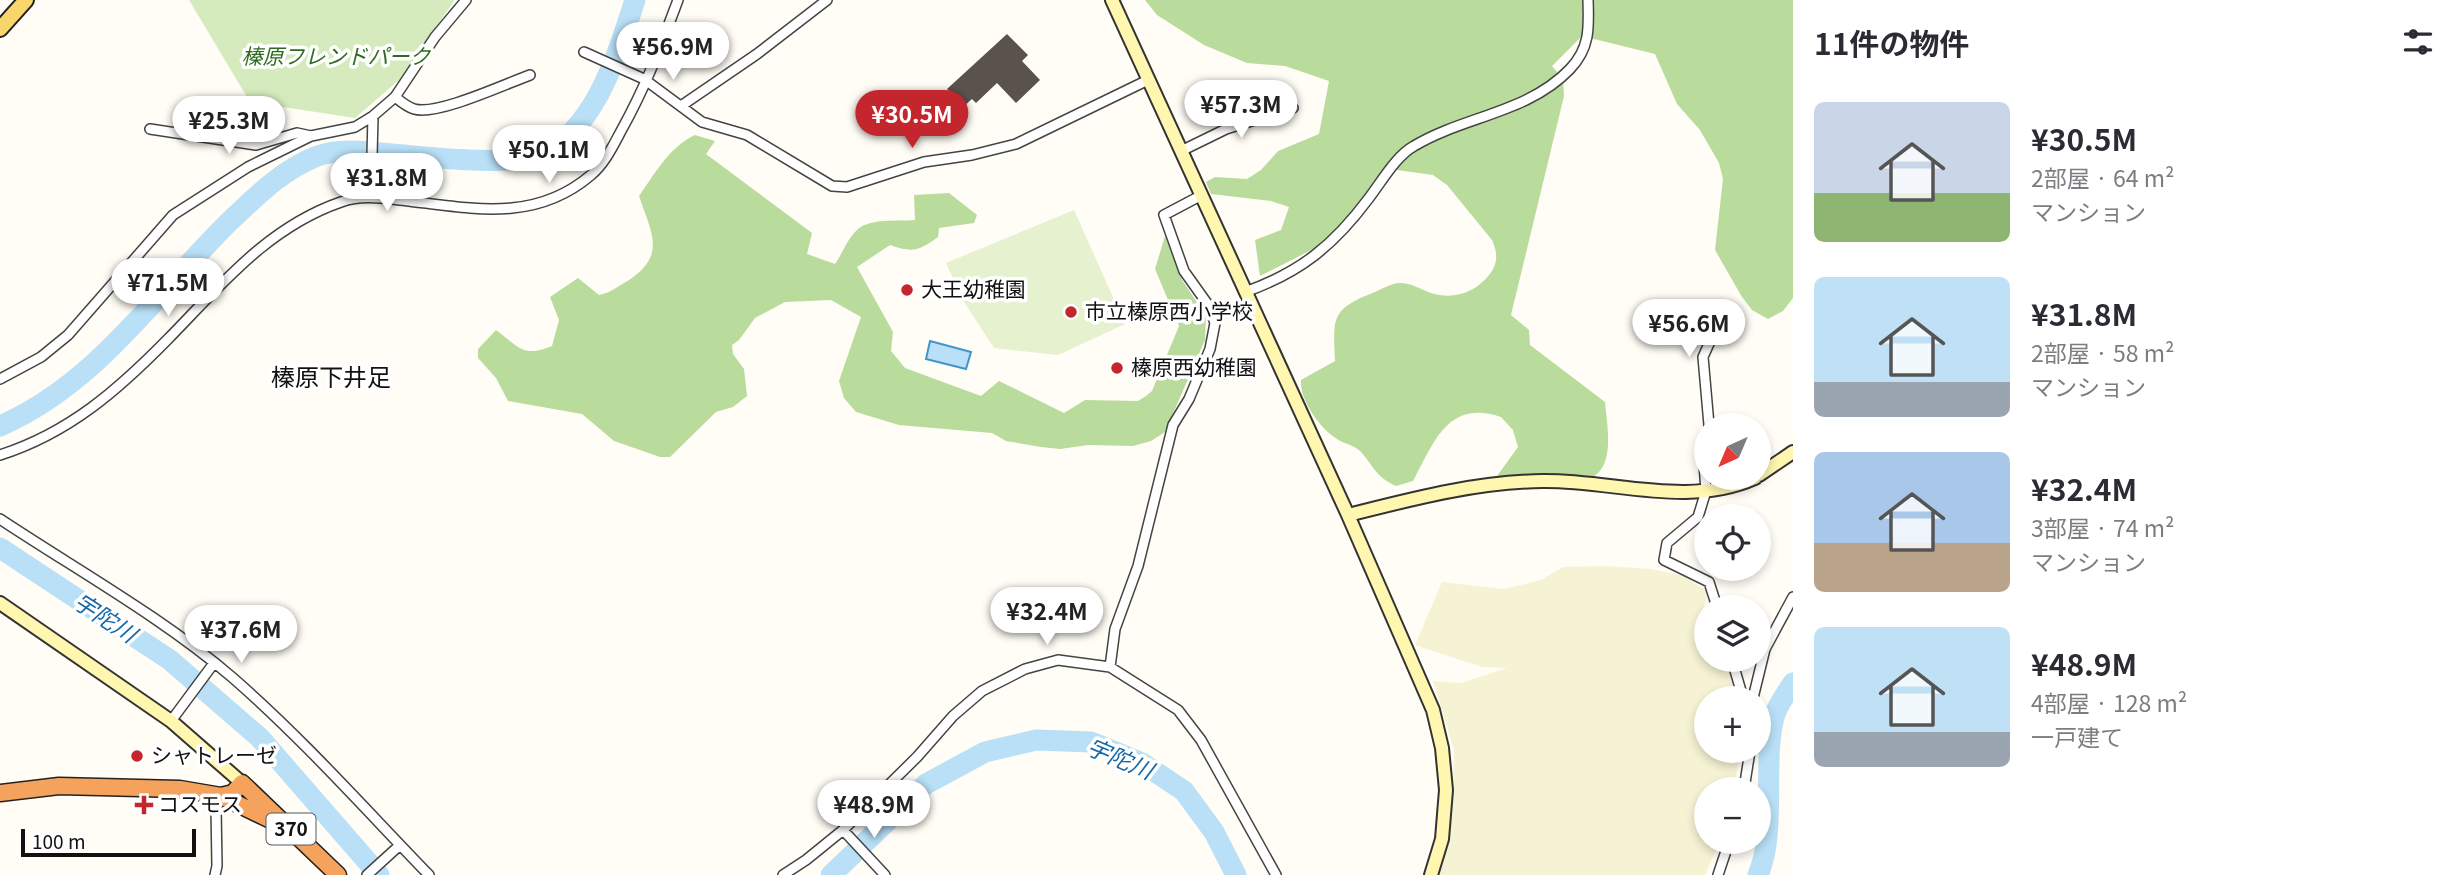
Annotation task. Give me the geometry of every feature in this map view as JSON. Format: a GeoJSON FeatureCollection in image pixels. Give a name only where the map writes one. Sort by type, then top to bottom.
{"type":"FeatureCollection","features":[{"type":"Feature","properties":{"kind":"highway"},"geometry":{"type":"LineString","coordinates":[[221,796],[233,793],[242,783]]}},
{"type":"Feature","properties":{"kind":"highway","name":"370"},"geometry":{"type":"LineString","coordinates":[[242,783],[338,875]]}},
{"type":"Feature","properties":{"kind":"highway"},"geometry":{"type":"LineString","coordinates":[[0,793],[59,786],[180,789],[221,796],[267,817],[301,838]]}},
{"type":"Feature","properties":{"kind":"main road"},"geometry":{"type":"LineString","coordinates":[[0,29],[26,0]]}},
{"type":"Feature","properties":{"kind":"street"},"geometry":{"type":"LineString","coordinates":[[0,379],[41,357],[68,335],[173,215],[248,167],[311,136],[355,127],[373,116],[395,97],[435,37],[465,0]]}},
{"type":"Feature","properties":{"kind":"street"},"geometry":{"type":"LineString","coordinates":[[0,455],[65,428],[94,408],[166,341],[238,266],[273,236],[305,218],[371,191],[491,210],[536,206],[557,198],[592,174],[607,157],[646,81],[678,0]]}},
{"type":"Feature","properties":{"kind":"street"},"geometry":{"type":"LineString","coordinates":[[681,106],[757,54],[827,0]]}},
{"type":"Feature","properties":{"kind":"street"},"geometry":{"type":"LineString","coordinates":[[1112,0],[1348,515],[1433,710],[1443,748],[1446,790],[1442,839],[1432,875]]}},
{"type":"Feature","properties":{"kind":"street"},"geometry":{"type":"LineString","coordinates":[[1245,292],[1281,279],[1315,256],[1350,221],[1411,147],[1454,126],[1493,116],[1535,94],[1567,71],[1581,56],[1587,41],[1588,0]]}},
{"type":"Feature","properties":{"kind":"street"},"geometry":{"type":"LineString","coordinates":[[584,52],[646,81],[702,122],[747,135],[832,186],[846,187],[924,162],[971,155],[1016,144],[1148,80]]}},
{"type":"Feature","properties":{"kind":"street"},"geometry":{"type":"LineString","coordinates":[[395,97],[413,108],[424,110],[449,105],[530,75]]}},
{"type":"Feature","properties":{"kind":"street"},"geometry":{"type":"LineString","coordinates":[[1181,151],[1226,129],[1293,108]]}},
{"type":"Feature","properties":{"kind":"street"},"geometry":{"type":"LineString","coordinates":[[371,191],[373,116]]}},
{"type":"Feature","properties":{"kind":"street"},"geometry":{"type":"LineString","coordinates":[[150,129],[256,145],[297,132],[311,136]]}},
{"type":"Feature","properties":{"kind":"street"},"geometry":{"type":"LineString","coordinates":[[1110,667],[1115,629],[1138,566],[1173,425],[1189,399],[1210,349],[1215,323],[1209,306],[1184,271],[1164,215],[1200,196]]}},
{"type":"Feature","properties":{"kind":"street"},"geometry":{"type":"LineString","coordinates":[[1708,413],[1703,358],[1726,306]]}},
{"type":"Feature","properties":{"kind":"street"},"geometry":{"type":"LineString","coordinates":[[1771,467],[1793,452]]}},
{"type":"Feature","properties":{"kind":"street"},"geometry":{"type":"LineString","coordinates":[[1348,515],[1485,484],[1545,481],[1654,490],[1710,490]]}},
{"type":"Feature","properties":{"kind":"street"},"geometry":{"type":"LineString","coordinates":[[1706,491],[1698,517],[1667,543],[1664,560],[1709,582],[1713,595]]}},
{"type":"Feature","properties":{"kind":"street"},"geometry":{"type":"LineString","coordinates":[[0,519],[212,664],[295,737],[429,875]]}},
{"type":"Feature","properties":{"kind":"street"},"geometry":{"type":"LineString","coordinates":[[1755,686],[1765,649],[1793,597]]}},
{"type":"Feature","properties":{"kind":"street"},"geometry":{"type":"LineString","coordinates":[[0,603],[171,721],[242,783]]}},
{"type":"Feature","properties":{"kind":"street"},"geometry":{"type":"LineString","coordinates":[[783,875],[844,831],[954,716],[982,691],[1025,668],[1058,660],[1110,667],[1178,710],[1201,740],[1276,875]]}},
{"type":"Feature","properties":{"kind":"street"},"geometry":{"type":"LineString","coordinates":[[171,721],[212,664]]}},
{"type":"Feature","properties":{"kind":"street"},"geometry":{"type":"LineString","coordinates":[[215,875],[216,808],[221,796]]}},
{"type":"Feature","properties":{"kind":"street"},"geometry":{"type":"LineString","coordinates":[[844,831],[883,872]]}},
{"type":"Feature","properties":{"kind":"street"},"geometry":{"type":"LineString","coordinates":[[367,875],[399,847]]}},
{"type":"Feature","properties":{"kind":"street"},"geometry":{"type":"LineString","coordinates":[[1717,875],[1725,854]]}},
{"type":"Feature","properties":{"kind":"shaded area"},"geometry":{"type":"Polygon","coordinates":[[[1563,567],[1651,569],[1681,575],[1708,591],[1707,595],[1694,595],[1694,672],[1729,672],[1733,686],[1694,686],[1694,763],[1738,763],[1736,777],[1694,777],[1694,854],[1714,854],[1705,875],[1439,875],[1444,860],[1453,800],[1454,750],[1433,681],[1461,683],[1507,668],[1482,667],[1415,645],[1442,582],[1504,589],[1541,580],[1563,567]]]}},
{"type":"Feature","properties":{"kind":"green space","name":"榛原フレンドパーク"},"geometry":{"type":"Polygon","coordinates":[[[189,0],[454,1],[399,80],[355,118],[250,102],[189,0]]]}},
{"type":"Feature","properties":{"kind":"green space"},"geometry":{"type":"Polygon","coordinates":[[[1145,0],[1793,0],[1793,298],[1783,311],[1768,319],[1752,310],[1715,250],[1723,179],[1719,163],[1700,130],[1677,104],[1655,54],[1582,36],[1552,66],[1563,79],[1564,96],[1511,315],[1529,330],[1530,345],[1605,402],[1608,447],[1602,468],[1586,480],[1495,479],[1518,447],[1513,430],[1501,417],[1483,413],[1467,414],[1455,419],[1436,439],[1413,481],[1396,486],[1379,475],[1359,450],[1337,439],[1324,428],[1303,396],[1301,380],[1335,361],[1335,324],[1342,310],[1350,304],[1397,283],[1447,296],[1470,290],[1483,281],[1494,267],[1496,254],[1492,240],[1447,185],[1433,175],[1390,169],[1376,179],[1339,236],[1260,276],[1255,240],[1281,230],[1289,207],[1271,201],[1211,194],[1206,182],[1215,177],[1247,179],[1261,170],[1278,151],[1319,134],[1329,81],[1285,66],[1247,63],[1204,45],[1157,15],[1145,0]]]}},
{"type":"Feature","properties":{"kind":"green space"},"geometry":{"type":"Polygon","coordinates":[[[695,135],[715,141],[706,154],[812,233],[807,254],[835,264],[850,239],[862,227],[876,222],[915,220],[914,195],[949,193],[977,215],[974,223],[939,228],[938,237],[920,248],[910,250],[890,245],[857,267],[893,332],[891,351],[905,368],[981,396],[999,381],[1064,413],[1085,400],[1138,401],[1152,391],[1179,326],[1155,269],[1165,236],[1182,280],[1206,316],[1205,340],[1165,432],[1151,441],[1133,446],[1088,445],[1060,449],[1006,441],[992,433],[899,425],[856,412],[844,398],[839,381],[861,317],[831,300],[785,302],[755,318],[732,345],[733,354],[744,369],[747,396],[733,407],[716,412],[670,457],[660,457],[614,441],[582,414],[508,401],[496,378],[478,358],[478,349],[496,330],[516,346],[528,351],[552,346],[559,320],[550,297],[578,278],[599,295],[603,294],[641,271],[652,252],[653,242],[639,196],[670,154],[695,135]]]}},
{"type":"Feature","properties":{"kind":"green space"},"geometry":{"type":"Polygon","coordinates":[[[1074,210],[1125,324],[1058,355],[994,348],[964,302],[946,263],[1074,210]]]}},
{"type":"Feature","properties":{"kind":"water"},"geometry":{"type":"Polygon","coordinates":[[[930,341],[971,352],[966,369],[926,359],[930,341]]]}},
{"type":"Feature","properties":{"kind":"building"},"geometry":{"type":"Polygon","coordinates":[[[1007,34],[1028,55],[1022,61],[1040,80],[1016,103],[997,83],[976,103],[972,99],[964,106],[947,89],[1007,34]]]}},
{"type":"Feature","properties":{"kind":"waterway"},"geometry":{"type":"LineString","coordinates":[[0,426],[35,408],[67,386],[96,361],[231,220],[270,184],[291,169],[315,157],[336,152],[512,160],[541,154],[560,143],[576,127],[602,88],[635,0]]}},
{"type":"Feature","properties":{"kind":"waterway","name":"宇陀川"},"geometry":{"type":"LineString","coordinates":[[0,548],[170,660],[260,738],[379,875]]}},
{"type":"Feature","properties":{"kind":"waterway","name":"宇陀川"},"geometry":{"type":"LineString","coordinates":[[1758,875],[1767,838],[1769,755],[1774,717],[1793,683]]}},
{"type":"Feature","properties":{"kind":"waterway","name":"宇陀川"},"geometry":{"type":"LineString","coordinates":[[831,875],[926,784],[985,752],[1036,740],[1091,742],[1142,763],[1184,791],[1214,832],[1236,875]]}},
{"type":"Feature","properties":{"kind":"place","name":"大王幼稚園"},"geometry":{"type":"Point","coordinates":[907,290]}},
{"type":"Feature","properties":{"kind":"place","name":"市立榛原西小学校"},"geometry":{"type":"Point","coordinates":[1071,312]}},
{"type":"Feature","properties":{"kind":"place","name":"榛原西幼稚園"},"geometry":{"type":"Point","coordinates":[1117,368]}},
{"type":"Feature","properties":{"kind":"place","name":"シャトレーゼ"},"geometry":{"type":"Point","coordinates":[137,756]}},
{"type":"Feature","properties":{"kind":"place","name":"コスモス"},"geometry":{"type":"Point","coordinates":[144,805]}},
{"type":"Feature","properties":{"kind":"district","name":"榛原下井足"},"geometry":{"type":"Point","coordinates":[331,378]}}]}
